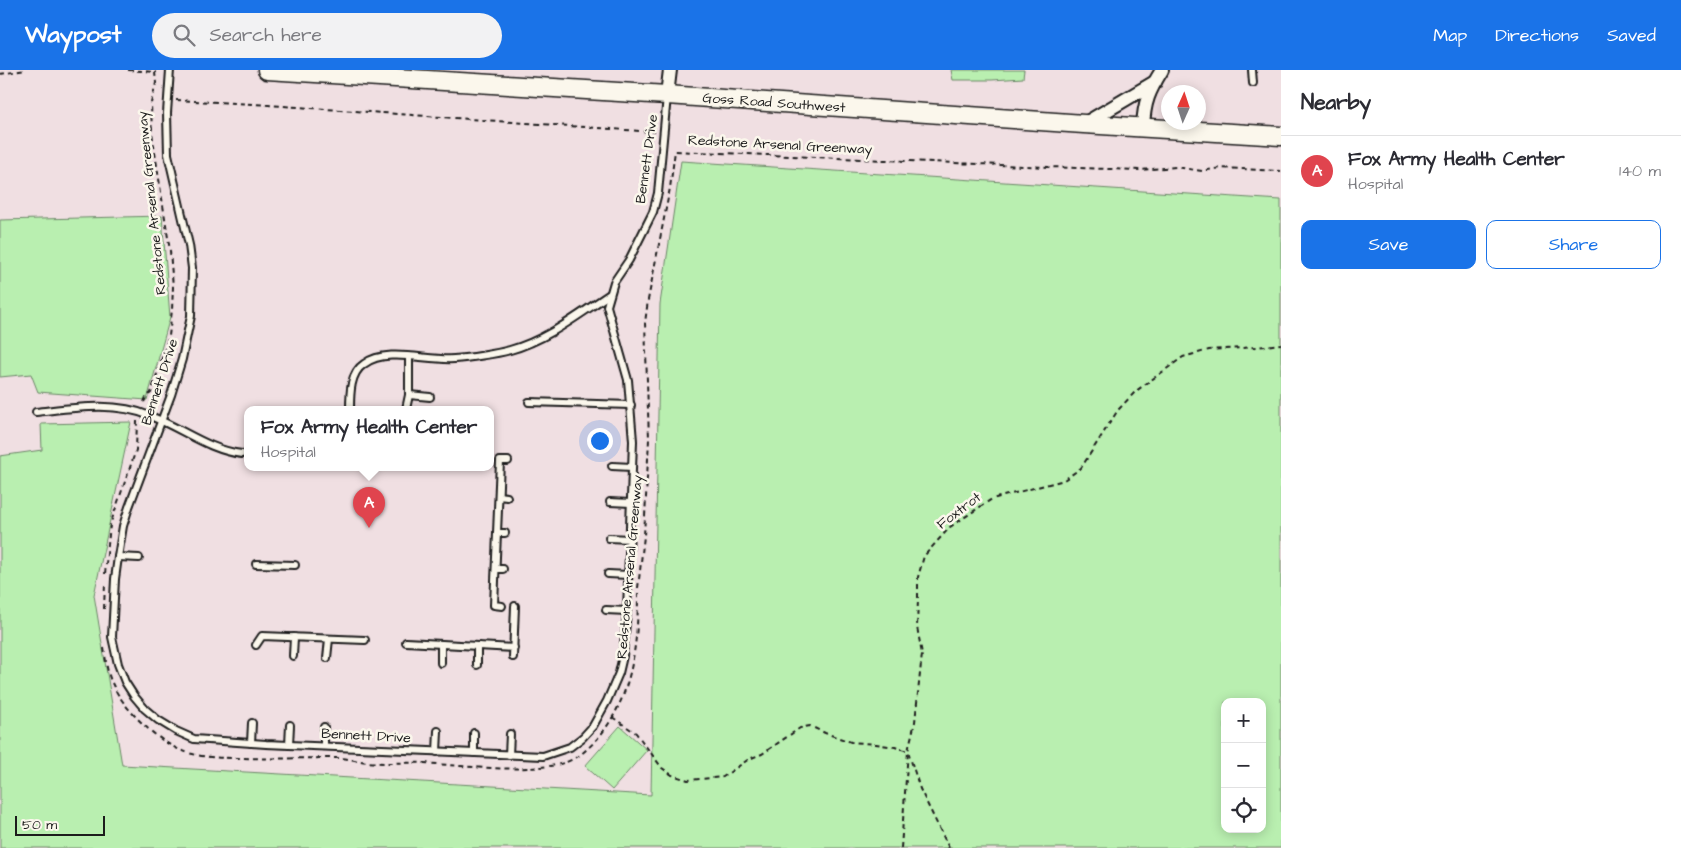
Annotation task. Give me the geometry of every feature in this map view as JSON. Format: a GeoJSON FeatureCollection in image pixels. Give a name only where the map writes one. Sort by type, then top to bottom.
{"type":"FeatureCollection","features":[{"type":"Feature","properties":{"kind":"street","name":"Goss Road Southwest"},"geometry":{"type":"LineString","coordinates":[[267,70],[1281,136]]}},
{"type":"Feature","properties":{"kind":"street"},"geometry":{"type":"LineString","coordinates":[[667,95],[670,70]]}},
{"type":"Feature","properties":{"kind":"street"},"geometry":{"type":"LineString","coordinates":[[1143,127],[1144,108],[1162,70]]}},
{"type":"Feature","properties":{"kind":"street"},"geometry":{"type":"LineString","coordinates":[[1084,124],[1155,82]]}},
{"type":"Feature","properties":{"kind":"lane","name":"Bennett Drive"},"geometry":{"type":"LineString","coordinates":[[170,70],[168,154],[189,245],[192,268],[191,316],[186,343],[171,395],[123,526],[115,579],[112,637],[118,664],[125,682],[134,696],[145,709],[176,732],[194,739],[289,745],[543,756],[570,746],[594,726],[608,700],[619,673],[623,656],[630,538],[633,441],[631,405],[624,363],[608,306],[614,282],[629,260],[653,212],[658,193],[667,95]]}},
{"type":"Feature","properties":{"kind":"lane"},"geometry":{"type":"LineString","coordinates":[[1252,70],[1253,83]]}},
{"type":"Feature","properties":{"kind":"lane"},"geometry":{"type":"LineString","coordinates":[[350,406],[352,385],[356,372],[363,364],[376,358],[388,355],[453,359],[510,350],[553,332],[610,294]]}},
{"type":"Feature","properties":{"kind":"lane"},"geometry":{"type":"LineString","coordinates":[[407,406],[409,396],[409,357]]}},
{"type":"Feature","properties":{"kind":"lane"},"geometry":{"type":"LineString","coordinates":[[409,396],[430,397]]}},
{"type":"Feature","properties":{"kind":"lane"},"geometry":{"type":"LineString","coordinates":[[529,402],[631,405]]}},
{"type":"Feature","properties":{"kind":"lane"},"geometry":{"type":"LineString","coordinates":[[36,412],[89,407],[126,408],[162,420],[206,444],[228,452],[242,454]]}},
{"type":"Feature","properties":{"kind":"lane"},"geometry":{"type":"LineString","coordinates":[[502,606],[494,605],[498,496],[500,461],[508,461]]}},
{"type":"Feature","properties":{"kind":"lane"},"geometry":{"type":"LineString","coordinates":[[612,466],[632,467]]}},
{"type":"Feature","properties":{"kind":"lane"},"geometry":{"type":"LineString","coordinates":[[498,496],[507,497]]}},
{"type":"Feature","properties":{"kind":"lane"},"geometry":{"type":"LineString","coordinates":[[610,502],[631,503]]}},
{"type":"Feature","properties":{"kind":"lane"},"geometry":{"type":"LineString","coordinates":[[497,533],[505,533]]}},
{"type":"Feature","properties":{"kind":"lane"},"geometry":{"type":"LineString","coordinates":[[609,538],[630,538]]}},
{"type":"Feature","properties":{"kind":"lane"},"geometry":{"type":"LineString","coordinates":[[118,557],[139,558]]}},
{"type":"Feature","properties":{"kind":"lane"},"geometry":{"type":"LineString","coordinates":[[256,564],[295,565]]}},
{"type":"Feature","properties":{"kind":"lane"},"geometry":{"type":"LineString","coordinates":[[496,569],[503,569]]}},
{"type":"Feature","properties":{"kind":"lane"},"geometry":{"type":"LineString","coordinates":[[608,574],[628,575]]}},
{"type":"Feature","properties":{"kind":"lane"},"geometry":{"type":"LineString","coordinates":[[513,657],[516,606]]}},
{"type":"Feature","properties":{"kind":"lane"},"geometry":{"type":"LineString","coordinates":[[606,610],[627,611]]}},
{"type":"Feature","properties":{"kind":"lane"},"geometry":{"type":"LineString","coordinates":[[256,645],[262,636],[365,640]]}},
{"type":"Feature","properties":{"kind":"lane"},"geometry":{"type":"LineString","coordinates":[[293,656],[294,637]]}},
{"type":"Feature","properties":{"kind":"lane"},"geometry":{"type":"LineString","coordinates":[[327,658],[329,639]]}},
{"type":"Feature","properties":{"kind":"lane"},"geometry":{"type":"LineString","coordinates":[[406,642],[514,648]]}},
{"type":"Feature","properties":{"kind":"lane"},"geometry":{"type":"LineString","coordinates":[[441,644],[441,663]]}},
{"type":"Feature","properties":{"kind":"lane"},"geometry":{"type":"LineString","coordinates":[[477,646],[477,665]]}},
{"type":"Feature","properties":{"kind":"lane"},"geometry":{"type":"LineString","coordinates":[[251,743],[252,723]]}},
{"type":"Feature","properties":{"kind":"lane"},"geometry":{"type":"LineString","coordinates":[[289,745],[290,725]]}},
{"type":"Feature","properties":{"kind":"lane"},"geometry":{"type":"LineString","coordinates":[[324,726],[324,746]]}},
{"type":"Feature","properties":{"kind":"lane"},"geometry":{"type":"LineString","coordinates":[[437,752],[438,732]]}},
{"type":"Feature","properties":{"kind":"lane"},"geometry":{"type":"LineString","coordinates":[[474,733],[474,753]]}},
{"type":"Feature","properties":{"kind":"lane"},"geometry":{"type":"LineString","coordinates":[[509,755],[510,734]]}},
{"type":"Feature","properties":{"kind":"path"},"geometry":{"type":"LineString","coordinates":[[0,74],[26,70]]}},
{"type":"Feature","properties":{"kind":"path","name":"Redstone Arsenal Greenway"},"geometry":{"type":"LineString","coordinates":[[104,610],[103,597],[110,525],[136,450],[136,426],[143,402],[152,393],[169,336],[172,310],[173,287],[170,251],[155,157],[152,124],[152,99],[156,83],[156,72],[128,70]]}},
{"type":"Feature","properties":{"kind":"path"},"geometry":{"type":"LineString","coordinates":[[152,99],[254,104],[665,132]]}},
{"type":"Feature","properties":{"kind":"path","name":"Redstone Arsenal Greenway"},"geometry":{"type":"LineString","coordinates":[[104,643],[107,668],[113,685],[126,706],[141,722],[178,749],[194,754],[220,759],[343,758],[367,762],[489,767],[548,766],[565,762],[580,755],[603,731],[627,686],[632,666],[636,640],[638,588],[644,536],[650,438],[645,324],[670,188],[675,150],[863,160],[1075,168],[1138,170],[1176,167],[1202,171],[1221,168],[1281,171]]}},
{"type":"Feature","properties":{"kind":"path","name":"Foxtrot"},"geometry":{"type":"LineString","coordinates":[[901,848],[908,751],[915,722],[922,654],[917,627],[918,577],[924,556],[950,527],[992,499],[1064,480],[1081,468],[1118,410],[1136,391],[1183,357],[1210,350],[1281,344]]}},
{"type":"Feature","properties":{"kind":"path"},"geometry":{"type":"LineString","coordinates":[[612,717],[636,733],[662,768],[672,775],[688,780],[723,777],[749,759],[762,754],[800,728],[810,726],[851,742],[896,747],[908,751],[920,789],[949,848]]}},
{"type":"Feature","properties":{"kind":"green space"},"geometry":{"type":"Polygon","coordinates":[[[951,70],[1024,70],[1023,78],[953,80],[951,70]]]}},
{"type":"Feature","properties":{"kind":"green space"},"geometry":{"type":"Polygon","coordinates":[[[681,161],[1281,200],[1281,848],[0,848],[0,456],[42,450],[41,424],[131,422],[94,595],[122,765],[651,795],[660,304],[681,161]]]}},
{"type":"Feature","properties":{"kind":"green space"},"geometry":{"type":"Polygon","coordinates":[[[162,216],[170,317],[147,400],[38,392],[31,374],[0,377],[0,220],[162,216]]]}},
{"type":"Feature","properties":{"kind":"green space"},"geometry":{"type":"Polygon","coordinates":[[[620,726],[647,750],[612,790],[585,766],[620,726]]]}},
{"type":"Feature","properties":{"kind":"place","name":"Fox Army Health Center"},"geometry":{"type":"Point","coordinates":[369,528]}}]}
